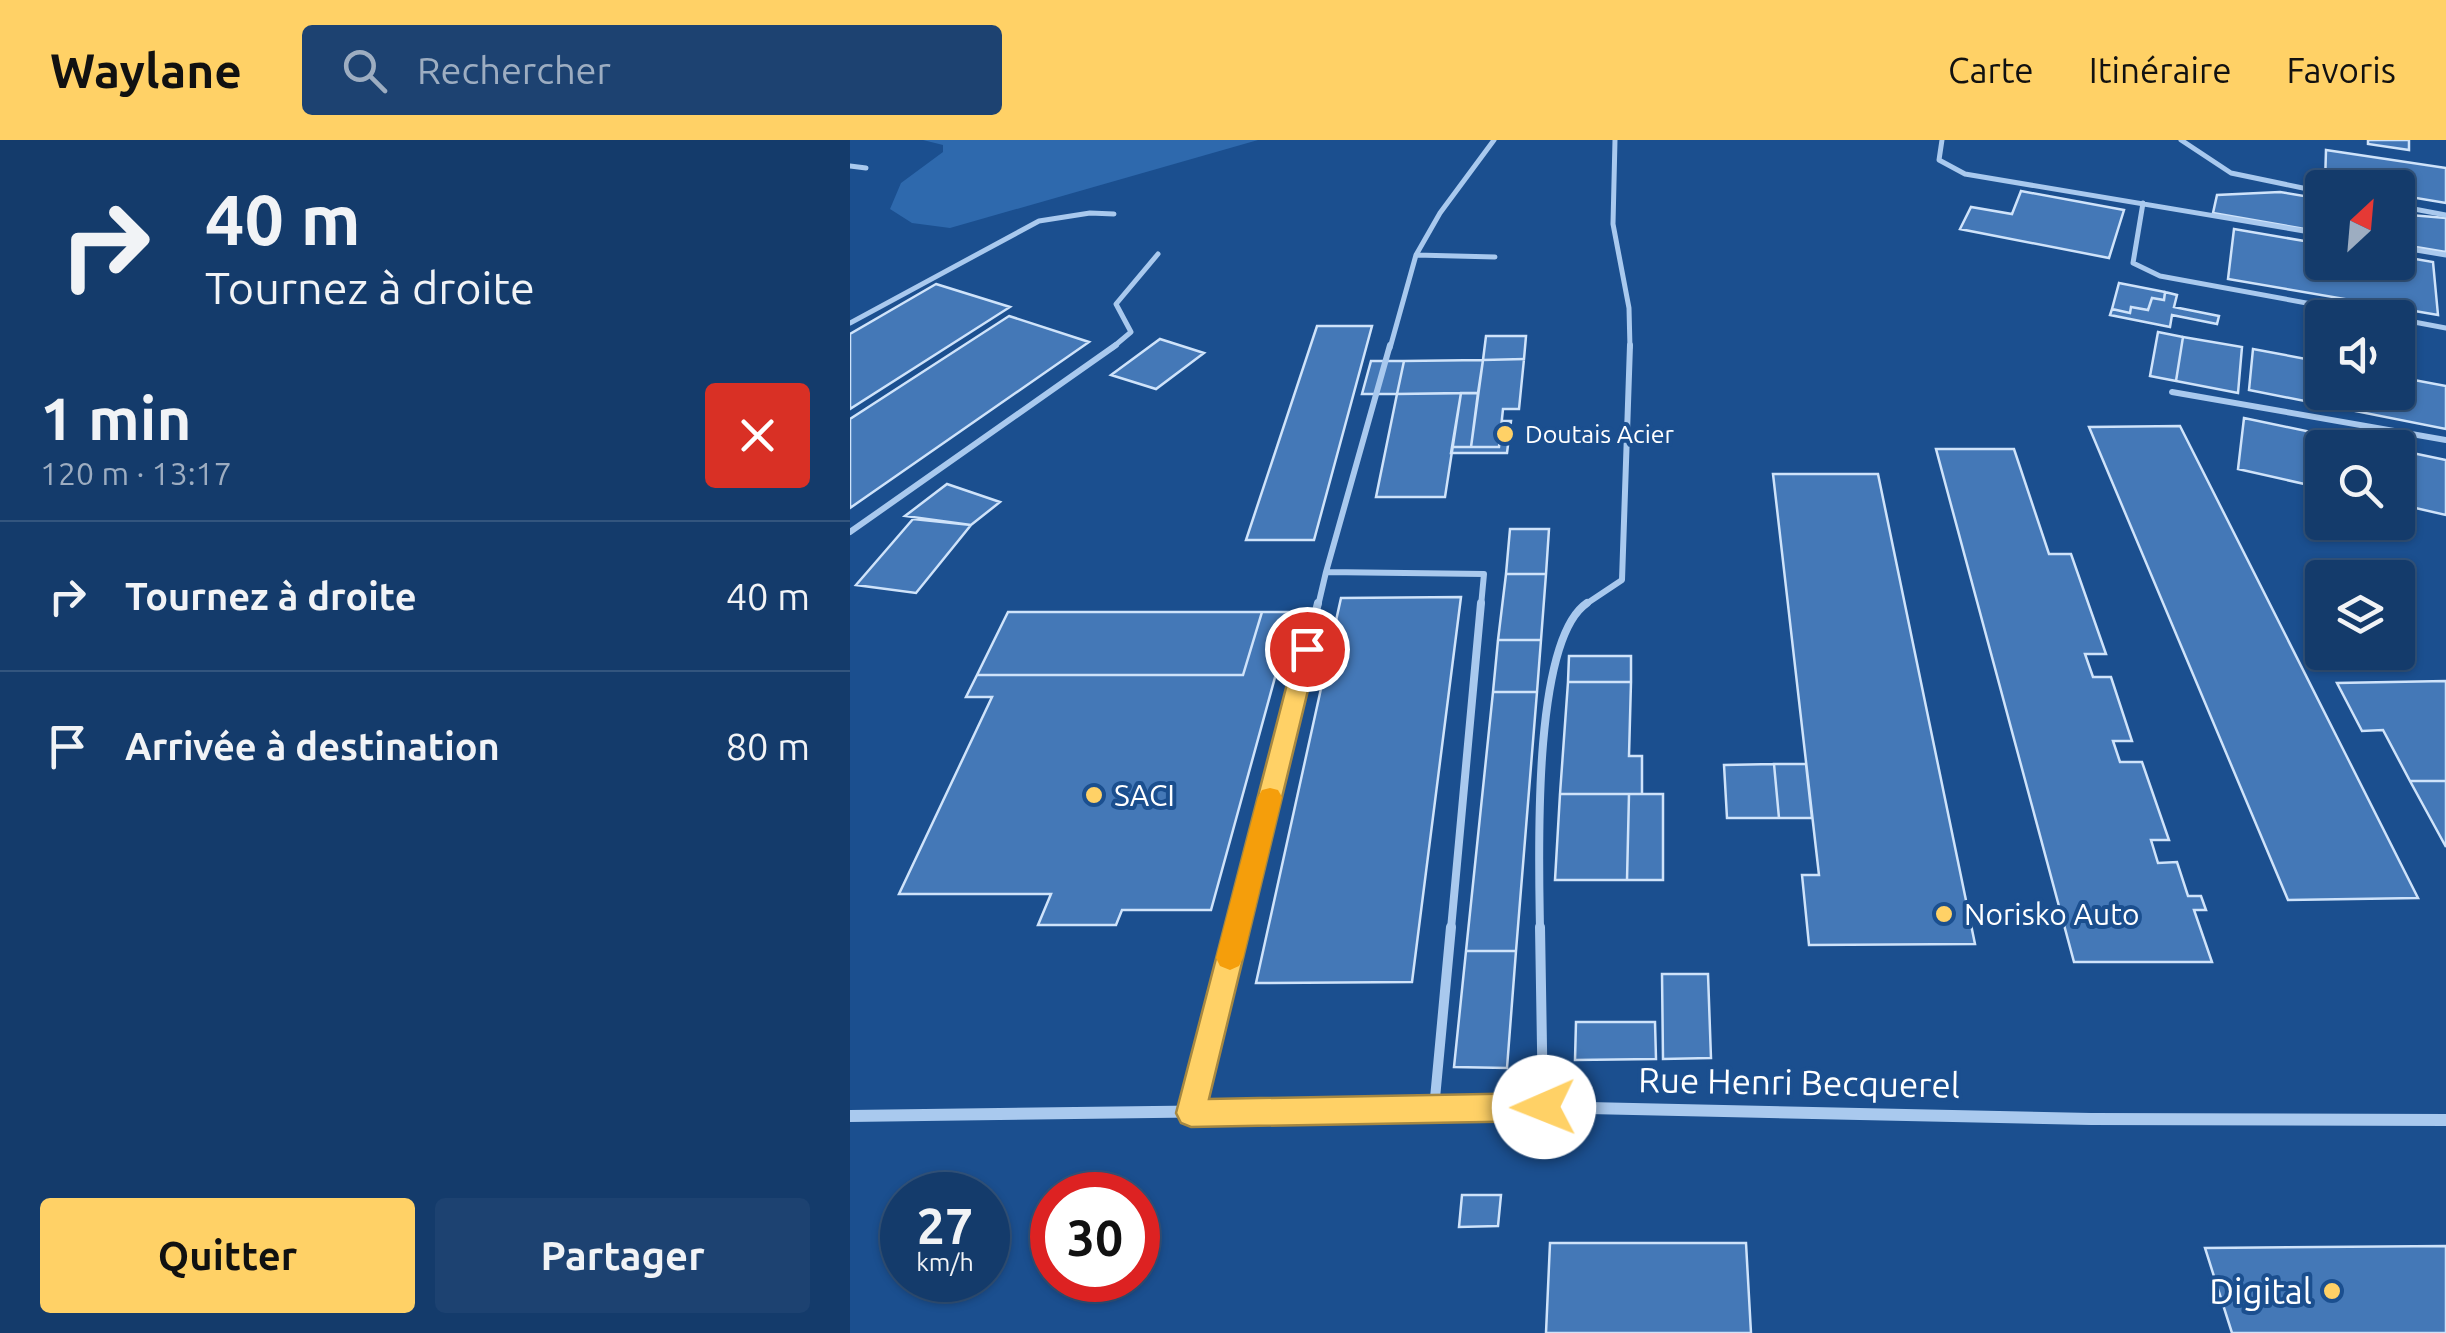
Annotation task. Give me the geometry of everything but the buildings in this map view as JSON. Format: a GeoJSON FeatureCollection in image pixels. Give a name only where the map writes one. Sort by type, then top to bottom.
{"type":"FeatureCollection","features":[{"type":"Feature","properties":{"kind":"street","name":"Rue Henri Becquerel"},"geometry":{"type":"LineString","coordinates":[[850,1116],[1544,1107],[2091,1119],[2446,1120]]}},
{"type":"Feature","properties":{"kind":"lane"},"geometry":{"type":"LineString","coordinates":[[1191,1113],[1326,572],[1416,255],[1440,212],[1494,140]]}},
{"type":"Feature","properties":{"kind":"lane"},"geometry":{"type":"LineString","coordinates":[[1544,1107],[1538,805],[1556,650],[1576,611],[1622,580],[1630,353],[1629,308],[1613,224],[1616,140]]}},
{"type":"Feature","properties":{"kind":"lane"},"geometry":{"type":"LineString","coordinates":[[1942,140],[1939,160],[1966,174],[2305,231]]}},
{"type":"Feature","properties":{"kind":"lane"},"geometry":{"type":"LineString","coordinates":[[2181,140],[2201,158],[2233,176],[2305,189]]}},
{"type":"Feature","properties":{"kind":"lane"},"geometry":{"type":"LineString","coordinates":[[850,166],[866,168]]}},
{"type":"Feature","properties":{"kind":"lane"},"geometry":{"type":"LineString","coordinates":[[2143,203],[2133,263],[2136,268],[2160,276],[2305,303]]}},
{"type":"Feature","properties":{"kind":"lane"},"geometry":{"type":"LineString","coordinates":[[2415,209],[2446,215]]}},
{"type":"Feature","properties":{"kind":"lane"},"geometry":{"type":"LineString","coordinates":[[850,322],[1039,222],[1090,212],[1114,214]]}},
{"type":"Feature","properties":{"kind":"lane"},"geometry":{"type":"LineString","coordinates":[[2415,249],[2446,254]]}},
{"type":"Feature","properties":{"kind":"lane"},"geometry":{"type":"LineString","coordinates":[[850,532],[1126,338],[1131,332],[1129,325],[1116,304],[1158,254]]}},
{"type":"Feature","properties":{"kind":"lane"},"geometry":{"type":"LineString","coordinates":[[1416,255],[1495,257]]}},
{"type":"Feature","properties":{"kind":"lane"},"geometry":{"type":"LineString","coordinates":[[2415,322],[2446,328]]}},
{"type":"Feature","properties":{"kind":"lane"},"geometry":{"type":"LineString","coordinates":[[2172,392],[2446,440]]}},
{"type":"Feature","properties":{"kind":"lane"},"geometry":{"type":"LineString","coordinates":[[1326,572],[1484,574],[1434,1109]]}},
{"type":"Feature","properties":{"kind":"shaded area"},"geometry":{"type":"Polygon","coordinates":[[[923,140],[1258,140],[950,228],[912,223],[890,209],[901,183],[943,152],[943,145],[923,140]]]}},
{"type":"Feature","properties":{"kind":"slow traffic"},"geometry":{"type":"LineString","coordinates":[[1230,958],[1270,797]]}},
{"type":"Feature","properties":{"kind":"place","name":"Doutais Acier"},"geometry":{"type":"Point","coordinates":[1505,434]}},
{"type":"Feature","properties":{"kind":"place","name":"SACI"},"geometry":{"type":"Point","coordinates":[1094,795]}},
{"type":"Feature","properties":{"kind":"place","name":"Norisko Auto"},"geometry":{"type":"Point","coordinates":[1944,914]}},
{"type":"Feature","properties":{"kind":"place","name":"Digital"},"geometry":{"type":"Point","coordinates":[2332,1291]}},
{"type":"Feature","properties":{"kind":"route"},"geometry":{"type":"LineString","coordinates":[[1307,649],[1191,1113],[1544,1107]]}}]}
